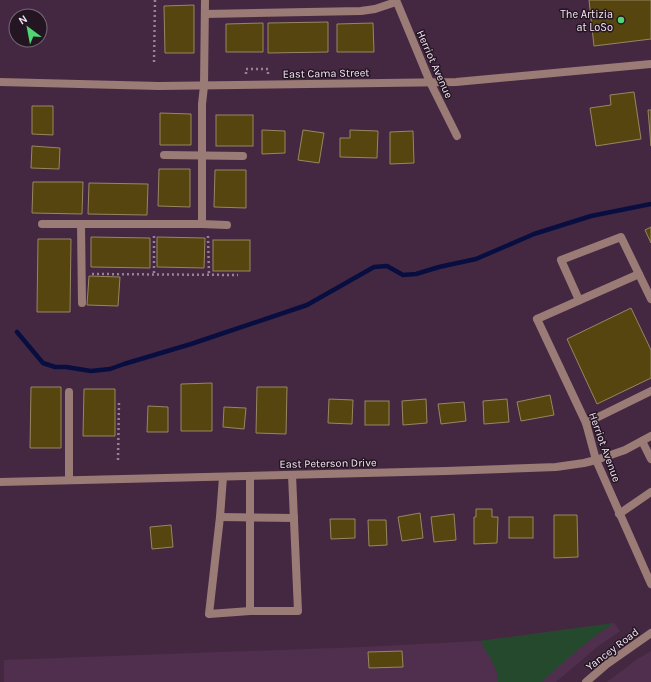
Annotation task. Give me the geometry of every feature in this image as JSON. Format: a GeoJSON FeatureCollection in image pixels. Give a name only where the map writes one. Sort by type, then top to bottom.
{"type":"FeatureCollection","features":[{"type":"Feature","properties":{"kind":"street"},"geometry":{"type":"LineString","coordinates":[[202,224],[202,104],[204,86],[205,0]]}},
{"type":"Feature","properties":{"kind":"street"},"geometry":{"type":"LineString","coordinates":[[205,14],[361,11],[374,9],[396,1]]}},
{"type":"Feature","properties":{"kind":"street","name":"Herriot Avenue"},"geometry":{"type":"LineString","coordinates":[[396,1],[430,82],[457,136]]}},
{"type":"Feature","properties":{"kind":"street","name":"East Cama Street"},"geometry":{"type":"LineString","coordinates":[[0,82],[204,86],[430,82],[487,80],[651,64]]}},
{"type":"Feature","properties":{"kind":"street"},"geometry":{"type":"LineString","coordinates":[[164,155],[243,156]]}},
{"type":"Feature","properties":{"kind":"street"},"geometry":{"type":"LineString","coordinates":[[42,224],[227,224]]}},
{"type":"Feature","properties":{"kind":"street"},"geometry":{"type":"LineString","coordinates":[[81,224],[82,303]]}},
{"type":"Feature","properties":{"kind":"street"},"geometry":{"type":"LineString","coordinates":[[639,274],[579,300],[561,260],[621,237],[639,274],[651,299]]}},
{"type":"Feature","properties":{"kind":"street","name":"Herriot Avenue"},"geometry":{"type":"LineString","coordinates":[[579,300],[537,319],[586,423],[596,460],[651,584]]}},
{"type":"Feature","properties":{"kind":"street"},"geometry":{"type":"LineString","coordinates":[[586,423],[651,391]]}},
{"type":"Feature","properties":{"kind":"street"},"geometry":{"type":"LineString","coordinates":[[68,392],[69,480]]}},
{"type":"Feature","properties":{"kind":"street","name":"East Peterson Drive"},"geometry":{"type":"LineString","coordinates":[[0,482],[556,467],[596,460],[625,450],[651,436]]}},
{"type":"Feature","properties":{"kind":"street"},"geometry":{"type":"LineString","coordinates":[[642,441],[651,459]]}},
{"type":"Feature","properties":{"kind":"street"},"geometry":{"type":"LineString","coordinates":[[223,477],[209,614],[250,611],[298,612],[292,474]]}},
{"type":"Feature","properties":{"kind":"street"},"geometry":{"type":"LineString","coordinates":[[250,476],[250,611]]}},
{"type":"Feature","properties":{"kind":"street"},"geometry":{"type":"LineString","coordinates":[[620,514],[651,492]]}},
{"type":"Feature","properties":{"kind":"street"},"geometry":{"type":"LineString","coordinates":[[220,517],[294,518]]}},
{"type":"Feature","properties":{"kind":"street","name":"Yancey Road"},"geometry":{"type":"LineString","coordinates":[[586,682],[607,664],[651,633]]}},
{"type":"Feature","properties":{"kind":"path"},"geometry":{"type":"LineString","coordinates":[[154,62],[155,0]]}},
{"type":"Feature","properties":{"kind":"path"},"geometry":{"type":"LineString","coordinates":[[154,236],[154,275]]}},
{"type":"Feature","properties":{"kind":"path"},"geometry":{"type":"LineString","coordinates":[[208,236],[208,275]]}},
{"type":"Feature","properties":{"kind":"path"},"geometry":{"type":"LineString","coordinates":[[88,274],[238,275]]}},
{"type":"Feature","properties":{"kind":"path"},"geometry":{"type":"LineString","coordinates":[[118,460],[119,401]]}},
{"type":"Feature","properties":{"kind":"shaded area"},"geometry":{"type":"Polygon","coordinates":[[[614,623],[620,631],[597,647],[556,682],[4,682],[4,660],[363,647],[480,641],[614,623]]]}},
{"type":"Feature","properties":{"kind":"shaded area"},"geometry":{"type":"Polygon","coordinates":[[[651,651],[651,682],[607,682],[636,660],[651,651]]]}},
{"type":"Feature","properties":{"kind":"green space"},"geometry":{"type":"Polygon","coordinates":[[[614,623],[576,651],[542,682],[498,682],[498,676],[492,660],[480,641],[614,623]]]}},
{"type":"Feature","properties":{"kind":"building","name":"The Artizia at LoSo"},"geometry":{"type":"Polygon","coordinates":[[[589,0],[651,0],[651,39],[594,46],[589,0]]]}},
{"type":"Feature","properties":{"kind":"building"},"geometry":{"type":"Polygon","coordinates":[[[194,5],[194,53],[165,53],[164,6],[194,5]]]}},
{"type":"Feature","properties":{"kind":"building"},"geometry":{"type":"Polygon","coordinates":[[[328,22],[328,52],[268,53],[268,23],[328,22]]]}},
{"type":"Feature","properties":{"kind":"building"},"geometry":{"type":"Polygon","coordinates":[[[263,23],[263,52],[226,52],[226,24],[263,23]]]}},
{"type":"Feature","properties":{"kind":"building"},"geometry":{"type":"Polygon","coordinates":[[[373,23],[374,52],[337,52],[337,24],[373,23]]]}},
{"type":"Feature","properties":{"kind":"building"},"geometry":{"type":"Polygon","coordinates":[[[634,92],[641,139],[596,146],[590,108],[611,105],[610,95],[634,92]]]}},
{"type":"Feature","properties":{"kind":"building"},"geometry":{"type":"Polygon","coordinates":[[[32,106],[53,106],[53,135],[32,134],[32,106]]]}},
{"type":"Feature","properties":{"kind":"building"},"geometry":{"type":"Polygon","coordinates":[[[648,110],[651,110],[651,146],[648,110]]]}},
{"type":"Feature","properties":{"kind":"building"},"geometry":{"type":"Polygon","coordinates":[[[160,113],[191,114],[191,145],[160,145],[160,113]]]}},
{"type":"Feature","properties":{"kind":"building"},"geometry":{"type":"Polygon","coordinates":[[[216,115],[253,115],[253,146],[216,146],[216,115]]]}},
{"type":"Feature","properties":{"kind":"building"},"geometry":{"type":"Polygon","coordinates":[[[262,130],[285,131],[285,153],[262,154],[262,130]]]}},
{"type":"Feature","properties":{"kind":"building"},"geometry":{"type":"Polygon","coordinates":[[[303,130],[324,133],[319,163],[298,160],[303,130]]]}},
{"type":"Feature","properties":{"kind":"building"},"geometry":{"type":"Polygon","coordinates":[[[350,130],[378,131],[377,158],[340,157],[340,138],[350,138],[350,130]]]}},
{"type":"Feature","properties":{"kind":"building"},"geometry":{"type":"Polygon","coordinates":[[[413,131],[414,163],[390,164],[390,132],[413,131]]]}},
{"type":"Feature","properties":{"kind":"building"},"geometry":{"type":"Polygon","coordinates":[[[32,146],[60,148],[59,169],[31,168],[32,146]]]}},
{"type":"Feature","properties":{"kind":"building"},"geometry":{"type":"Polygon","coordinates":[[[159,169],[190,169],[190,207],[158,206],[159,169]]]}},
{"type":"Feature","properties":{"kind":"building"},"geometry":{"type":"Polygon","coordinates":[[[215,170],[246,170],[246,208],[214,207],[215,170]]]}},
{"type":"Feature","properties":{"kind":"building"},"geometry":{"type":"Polygon","coordinates":[[[33,182],[83,182],[82,214],[32,213],[33,182]]]}},
{"type":"Feature","properties":{"kind":"building"},"geometry":{"type":"Polygon","coordinates":[[[89,183],[148,184],[147,215],[88,214],[89,183]]]}},
{"type":"Feature","properties":{"kind":"building"},"geometry":{"type":"Polygon","coordinates":[[[651,227],[651,243],[645,230],[651,227]]]}},
{"type":"Feature","properties":{"kind":"building"},"geometry":{"type":"Polygon","coordinates":[[[91,237],[150,238],[150,268],[91,267],[91,237]]]}},
{"type":"Feature","properties":{"kind":"building"},"geometry":{"type":"Polygon","coordinates":[[[157,237],[205,238],[204,268],[157,267],[157,237]]]}},
{"type":"Feature","properties":{"kind":"building"},"geometry":{"type":"Polygon","coordinates":[[[38,239],[71,239],[70,312],[37,312],[38,239]]]}},
{"type":"Feature","properties":{"kind":"building"},"geometry":{"type":"Polygon","coordinates":[[[213,240],[250,240],[250,271],[213,271],[213,240]]]}},
{"type":"Feature","properties":{"kind":"building"},"geometry":{"type":"Polygon","coordinates":[[[89,276],[120,277],[118,306],[87,305],[89,276]]]}},
{"type":"Feature","properties":{"kind":"building"},"geometry":{"type":"Polygon","coordinates":[[[631,308],[651,350],[651,378],[597,404],[567,339],[631,308]]]}},
{"type":"Feature","properties":{"kind":"building"},"geometry":{"type":"Polygon","coordinates":[[[212,383],[212,431],[181,431],[181,384],[212,383]]]}},
{"type":"Feature","properties":{"kind":"building"},"geometry":{"type":"Polygon","coordinates":[[[31,387],[61,387],[61,448],[30,448],[31,387]]]}},
{"type":"Feature","properties":{"kind":"building"},"geometry":{"type":"Polygon","coordinates":[[[257,387],[287,387],[286,434],[256,433],[257,387]]]}},
{"type":"Feature","properties":{"kind":"building"},"geometry":{"type":"Polygon","coordinates":[[[84,389],[115,389],[115,436],[83,436],[84,389]]]}},
{"type":"Feature","properties":{"kind":"building"},"geometry":{"type":"Polygon","coordinates":[[[550,395],[554,415],[521,421],[517,402],[550,395]]]}},
{"type":"Feature","properties":{"kind":"building"},"geometry":{"type":"Polygon","coordinates":[[[329,399],[353,400],[352,424],[328,423],[329,399]]]}},
{"type":"Feature","properties":{"kind":"building"},"geometry":{"type":"Polygon","coordinates":[[[426,399],[427,423],[403,425],[402,401],[426,399]]]}},
{"type":"Feature","properties":{"kind":"building"},"geometry":{"type":"Polygon","coordinates":[[[507,399],[509,422],[484,424],[483,401],[507,399]]]}},
{"type":"Feature","properties":{"kind":"building"},"geometry":{"type":"Polygon","coordinates":[[[365,401],[389,401],[389,425],[365,425],[365,401]]]}},
{"type":"Feature","properties":{"kind":"building"},"geometry":{"type":"Polygon","coordinates":[[[464,402],[466,421],[441,424],[438,404],[464,402]]]}},
{"type":"Feature","properties":{"kind":"building"},"geometry":{"type":"Polygon","coordinates":[[[148,406],[168,407],[168,432],[147,432],[148,406]]]}},
{"type":"Feature","properties":{"kind":"building"},"geometry":{"type":"Polygon","coordinates":[[[224,407],[246,408],[244,429],[223,427],[224,407]]]}},
{"type":"Feature","properties":{"kind":"building"},"geometry":{"type":"Polygon","coordinates":[[[476,509],[492,509],[492,517],[498,517],[497,543],[474,544],[474,517],[476,517],[476,509]]]}},
{"type":"Feature","properties":{"kind":"building"},"geometry":{"type":"Polygon","coordinates":[[[420,513],[423,538],[402,541],[398,517],[420,513]]]}},
{"type":"Feature","properties":{"kind":"building"},"geometry":{"type":"Polygon","coordinates":[[[454,514],[456,540],[434,542],[431,517],[454,514]]]}},
{"type":"Feature","properties":{"kind":"building"},"geometry":{"type":"Polygon","coordinates":[[[554,515],[577,515],[578,557],[554,558],[554,515]]]}},
{"type":"Feature","properties":{"kind":"building"},"geometry":{"type":"Polygon","coordinates":[[[509,517],[533,517],[533,538],[509,538],[509,517]]]}},
{"type":"Feature","properties":{"kind":"building"},"geometry":{"type":"Polygon","coordinates":[[[330,519],[355,519],[355,538],[331,539],[330,519]]]}},
{"type":"Feature","properties":{"kind":"building"},"geometry":{"type":"Polygon","coordinates":[[[368,520],[386,520],[387,545],[369,546],[368,520]]]}},
{"type":"Feature","properties":{"kind":"building"},"geometry":{"type":"Polygon","coordinates":[[[171,525],[173,547],[152,549],[150,527],[171,525]]]}},
{"type":"Feature","properties":{"kind":"building"},"geometry":{"type":"Polygon","coordinates":[[[402,651],[403,667],[369,668],[368,652],[402,651]]]}},
{"type":"Feature","properties":{"kind":"waterway"},"geometry":{"type":"LineString","coordinates":[[17,332],[43,363],[55,367],[66,367],[91,371],[110,369],[191,344],[307,305],[374,267],[387,266],[403,275],[416,274],[439,267],[476,259],[534,234],[591,216],[651,204]]}},
{"type":"Feature","properties":{"kind":"place","name":"The Artizia at LoSo"},"geometry":{"type":"Point","coordinates":[621,20]}}]}
